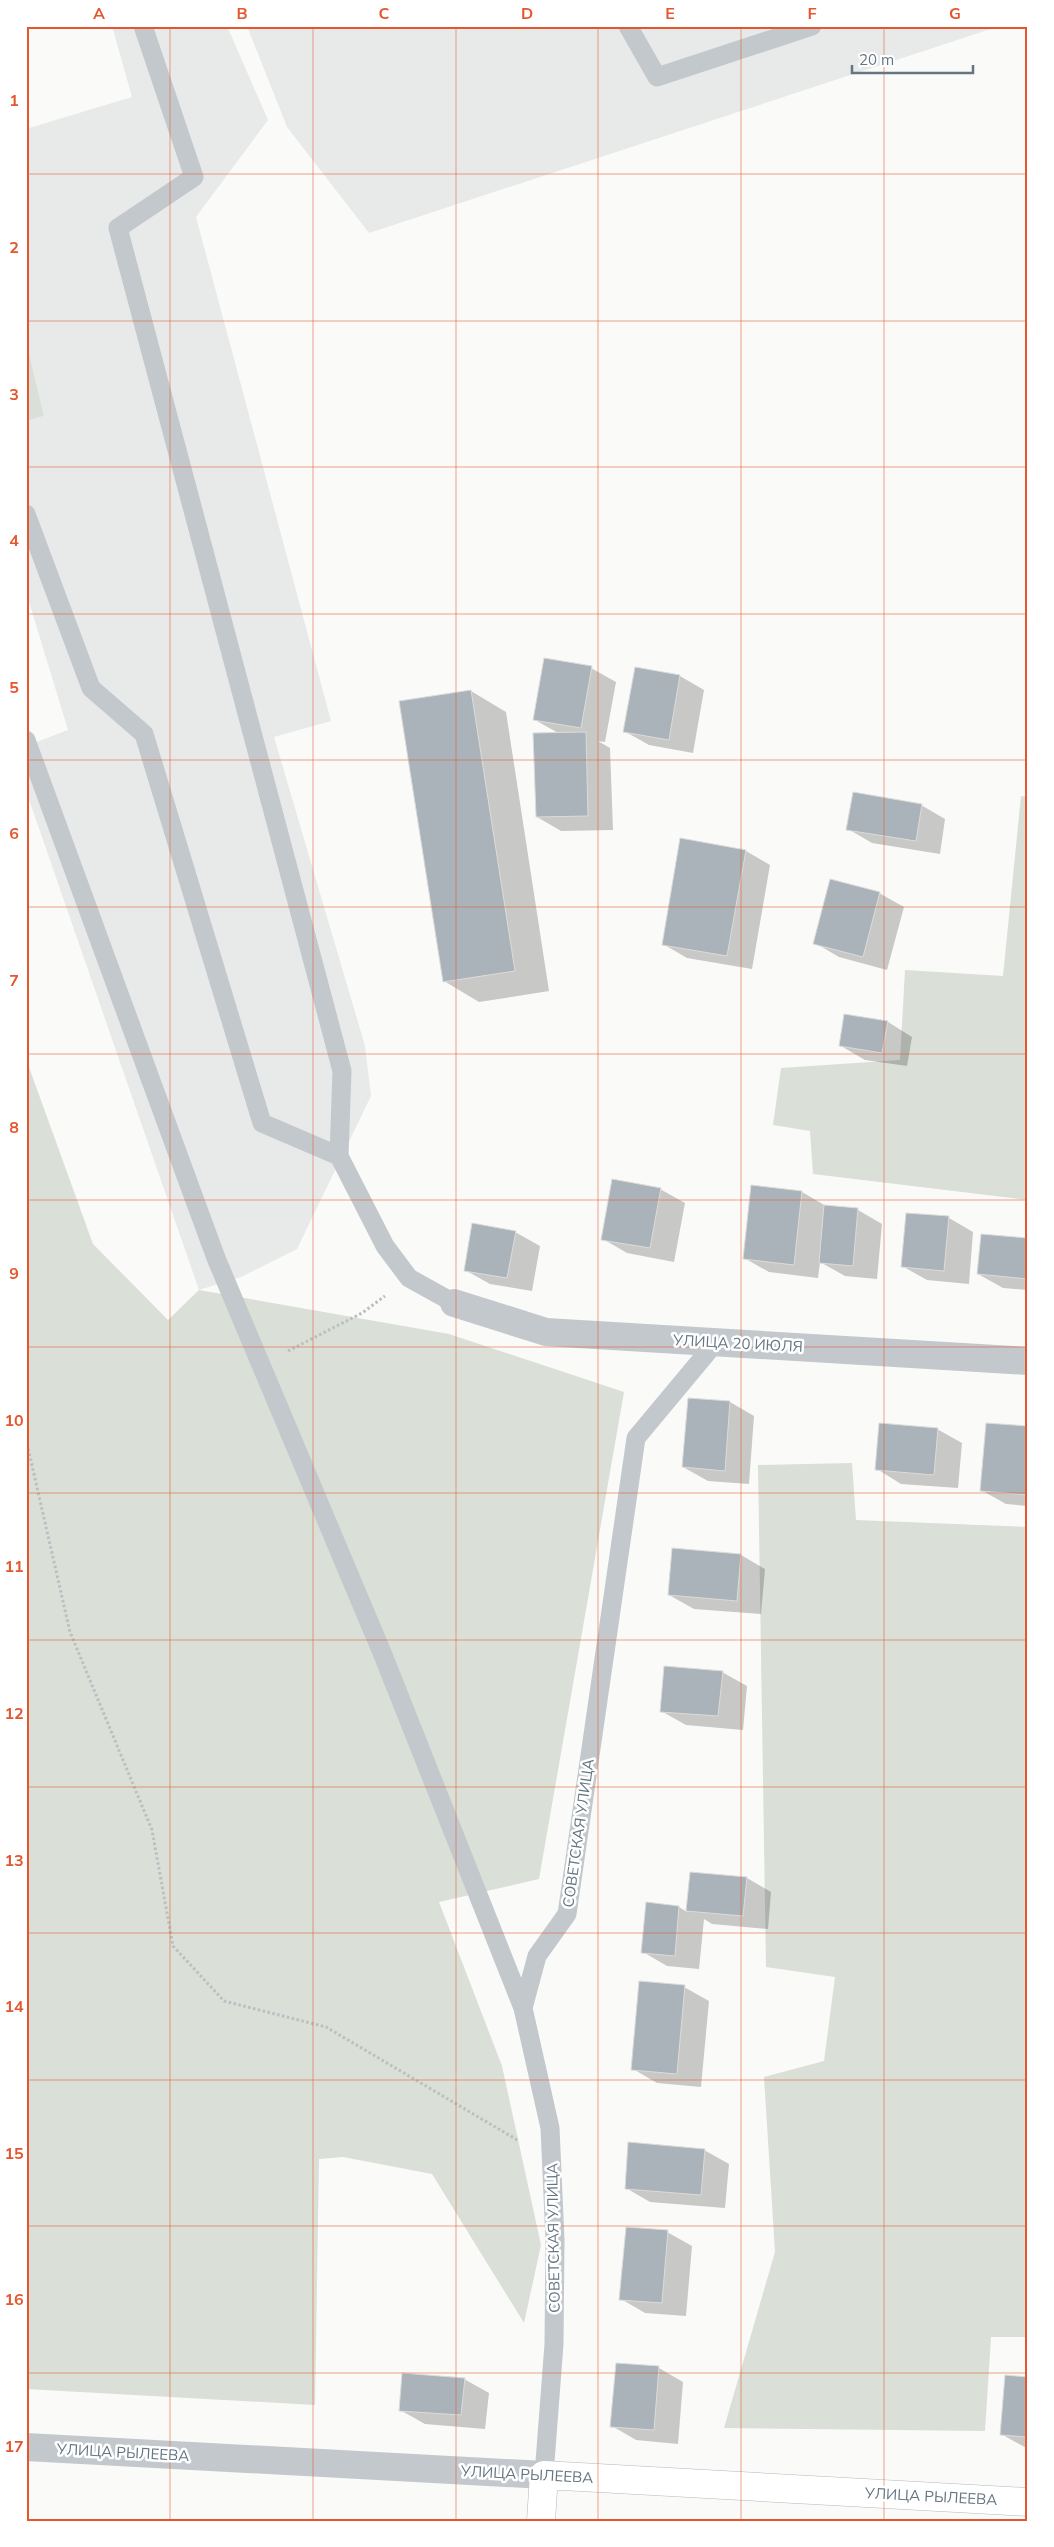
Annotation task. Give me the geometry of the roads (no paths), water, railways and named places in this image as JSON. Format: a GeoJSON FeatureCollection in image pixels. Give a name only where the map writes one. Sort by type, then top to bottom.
{"type":"FeatureCollection","features":[{"type":"Feature","properties":{"kind":"street","name":"УЛИЦА 20 ИЮЛЯ"},"geometry":{"type":"LineString","coordinates":[[454,1302],[546,1332],[1028,1360]]}},
{"type":"Feature","properties":{"kind":"street","name":"УЛИЦА РЫЛЕЕВА"},"geometry":{"type":"LineString","coordinates":[[26,2447],[1028,2502]]}},
{"type":"Feature","properties":{"kind":"street","name":"СОВЕТСКАЯ УЛИЦА"},"geometry":{"type":"LineString","coordinates":[[541,2521],[544,2475]]}},
{"type":"Feature","properties":{"kind":"lane"},"geometry":{"type":"LineString","coordinates":[[144,26],[194,178],[118,228],[342,1071],[339,1156],[385,1246],[409,1278],[454,1302]]}},
{"type":"Feature","properties":{"kind":"lane"},"geometry":{"type":"LineString","coordinates":[[628,26],[657,77],[812,26]]}},
{"type":"Feature","properties":{"kind":"lane"},"geometry":{"type":"LineString","coordinates":[[26,514],[91,688],[144,734],[262,1123],[339,1156]]}},
{"type":"Feature","properties":{"kind":"lane"},"geometry":{"type":"LineString","coordinates":[[26,740],[216,1258],[383,1655],[523,2008]]}},
{"type":"Feature","properties":{"kind":"lane","name":"СОВЕТСКАЯ УЛИЦА"},"geometry":{"type":"LineString","coordinates":[[544,2475],[554,2344],[555,2240],[550,2128],[523,2008],[537,1956],[566,1914],[636,1438],[716,1342]]}}]}
